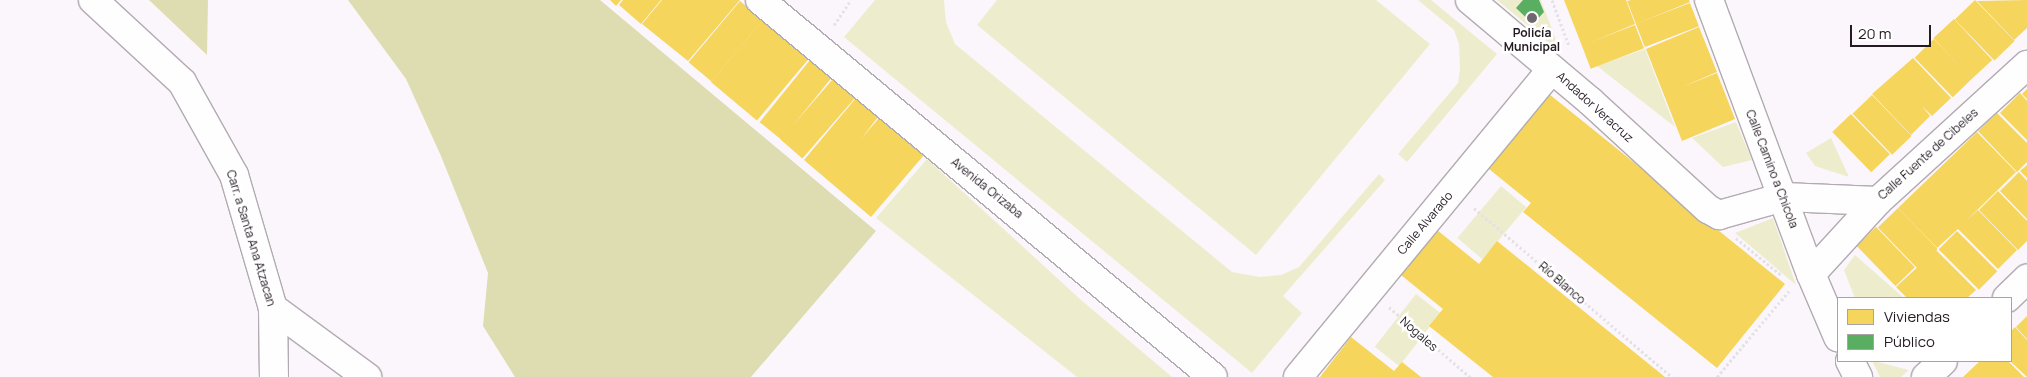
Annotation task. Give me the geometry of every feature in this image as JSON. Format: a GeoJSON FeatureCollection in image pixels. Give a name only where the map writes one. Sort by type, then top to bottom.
{"type":"FeatureCollection","features":[{"type":"Feature","properties":{"kind":"street","name":"Carr. a Santa Ana Atzacan"},"geometry":{"type":"LineString","coordinates":[[93,0],[182,82],[234,175],[273,308],[274,377]]}},
{"type":"Feature","properties":{"kind":"street","name":"Avenida Orizaba"},"geometry":{"type":"LineString","coordinates":[[760,0],[1213,377]]}},
{"type":"Feature","properties":{"kind":"street","name":"Andador Veracruz"},"geometry":{"type":"LineString","coordinates":[[1470,0],[1552,69],[1708,209],[1719,215]]}},
{"type":"Feature","properties":{"kind":"street","name":"Calle Camino a Chicola"},"geometry":{"type":"LineString","coordinates":[[1708,0],[1784,197],[1807,282],[1837,333]]}},
{"type":"Feature","properties":{"kind":"street","name":"Calle Fuente de Cibeles"},"geometry":{"type":"LineString","coordinates":[[1784,197],[1878,201],[2027,65]]}},
{"type":"Feature","properties":{"kind":"street","name":"Calle Alvarado"},"geometry":{"type":"LineString","coordinates":[[1298,377],[1552,69]]}},
{"type":"Feature","properties":{"kind":"street"},"geometry":{"type":"LineString","coordinates":[[1719,215],[1784,197]]}},
{"type":"Feature","properties":{"kind":"street"},"geometry":{"type":"LineString","coordinates":[[1807,282],[1878,201]]}},
{"type":"Feature","properties":{"kind":"street"},"geometry":{"type":"LineString","coordinates":[[2008,297],[2027,279]]}},
{"type":"Feature","properties":{"kind":"street"},"geometry":{"type":"LineString","coordinates":[[273,308],[367,377]]}},
{"type":"Feature","properties":{"kind":"street"},"geometry":{"type":"LineString","coordinates":[[1850,362],[1858,377]]}},
{"type":"Feature","properties":{"kind":"street"},"geometry":{"type":"LineString","coordinates":[[1926,377],[1941,362]]}},
{"type":"Feature","properties":{"kind":"path","name":"Río Blanco"},"geometry":{"type":"LineString","coordinates":[[1452,190],[1672,377]]}},
{"type":"Feature","properties":{"kind":"path"},"geometry":{"type":"LineString","coordinates":[[1717,377],[1807,282],[1727,232],[1719,215]]}},
{"type":"Feature","properties":{"kind":"path","name":"Nogales"},"geometry":{"type":"LineString","coordinates":[[1369,290],[1470,377]]}},
{"type":"Feature","properties":{"kind":"green space"},"geometry":{"type":"Polygon","coordinates":[[[149,0],[208,0],[207,55],[149,0]]]}},
{"type":"Feature","properties":{"kind":"green space"},"geometry":{"type":"Polygon","coordinates":[[[348,0],[600,0],[876,231],[751,377],[515,377],[483,326],[488,273],[441,156],[406,79],[348,0]]]}},
{"type":"Feature","properties":{"kind":"green space"},"geometry":{"type":"Polygon","coordinates":[[[875,0],[944,0],[946,22],[955,44],[1232,272],[1260,277],[1281,275],[1299,267],[1379,174],[1385,180],[1283,296],[1302,313],[1252,373],[844,37],[875,0]]]}},
{"type":"Feature","properties":{"kind":"green space"},"geometry":{"type":"Polygon","coordinates":[[[997,0],[1376,0],[1430,44],[1256,255],[977,25],[997,0]]]}},
{"type":"Feature","properties":{"kind":"green space"},"geometry":{"type":"Polygon","coordinates":[[[1418,0],[1431,0],[1497,54],[1407,162],[1398,154],[1458,83],[1460,70],[1459,44],[1454,30],[1418,0]]]}},
{"type":"Feature","properties":{"kind":"green space"},"geometry":{"type":"Polygon","coordinates":[[[1497,0],[1541,0],[1561,53],[1497,0]]]}},
{"type":"Feature","properties":{"kind":"green space"},"geometry":{"type":"Polygon","coordinates":[[[1645,49],[1675,127],[1597,66],[1645,49]]]}},
{"type":"Feature","properties":{"kind":"green space"},"geometry":{"type":"Polygon","coordinates":[[[1736,122],[1752,160],[1723,167],[1692,138],[1736,122]]]}},
{"type":"Feature","properties":{"kind":"green space"},"geometry":{"type":"Polygon","coordinates":[[[1831,138],[1849,177],[1815,166],[1806,153],[1831,138]]]}},
{"type":"Feature","properties":{"kind":"green space"},"geometry":{"type":"Polygon","coordinates":[[[927,159],[1080,299],[1172,377],[1077,377],[876,218],[927,159]]]}},
{"type":"Feature","properties":{"kind":"green space"},"geometry":{"type":"Polygon","coordinates":[[[1501,186],[1526,207],[1483,259],[1457,238],[1501,186]]]}},
{"type":"Feature","properties":{"kind":"green space"},"geometry":{"type":"Polygon","coordinates":[[[1773,218],[1796,285],[1735,233],[1773,218]]]}},
{"type":"Feature","properties":{"kind":"green space"},"geometry":{"type":"Polygon","coordinates":[[[1855,255],[1903,297],[1855,297],[1844,270],[1855,255]]]}},
{"type":"Feature","properties":{"kind":"green space"},"geometry":{"type":"Polygon","coordinates":[[[1416,294],[1440,313],[1399,366],[1375,347],[1416,294]]]}},
{"type":"Feature","properties":{"kind":"green space"},"geometry":{"type":"Polygon","coordinates":[[[1872,362],[1909,370],[1901,377],[1880,377],[1872,362]]]}},
{"type":"Feature","properties":{"kind":"building: Viviendas"},"geometry":{"type":"Polygon","coordinates":[[[610,0],[621,0],[616,6],[610,0]]]}},
{"type":"Feature","properties":{"kind":"building: Viviendas"},"geometry":{"type":"Polygon","coordinates":[[[623,0],[661,0],[641,24],[619,5],[623,0]]]}},
{"type":"Feature","properties":{"kind":"building: Viviendas"},"geometry":{"type":"Polygon","coordinates":[[[662,0],[740,0],[688,61],[642,24],[662,0]]]}},
{"type":"Feature","properties":{"kind":"building: Viviendas"},"geometry":{"type":"Polygon","coordinates":[[[1564,0],[1626,0],[1635,24],[1582,46],[1564,0]]]}},
{"type":"Feature","properties":{"kind":"building: Viviendas"},"geometry":{"type":"Polygon","coordinates":[[[1689,0],[1690,2],[1636,24],[1627,1],[1689,0]]]}},
{"type":"Feature","properties":{"kind":"building: Viviendas"},"geometry":{"type":"Polygon","coordinates":[[[1975,0],[2015,41],[1994,60],[1955,19],[1975,0]]]}},
{"type":"Feature","properties":{"kind":"building: Viviendas"},"geometry":{"type":"Polygon","coordinates":[[[2027,0],[2027,28],[2014,40],[1977,1],[2027,0]]]}},
{"type":"Feature","properties":{"kind":"building: Viviendas"},"geometry":{"type":"Polygon","coordinates":[[[740,1],[763,20],[712,82],[689,62],[740,1]]]}},
{"type":"Feature","properties":{"kind":"building: Viviendas"},"geometry":{"type":"Polygon","coordinates":[[[1690,3],[1699,26],[1645,47],[1636,24],[1690,3]]]}},
{"type":"Feature","properties":{"kind":"building: Viviendas"},"geometry":{"type":"Polygon","coordinates":[[[1954,19],[1992,60],[1972,79],[1934,38],[1954,19]]]}},
{"type":"Feature","properties":{"kind":"building: Viviendas"},"geometry":{"type":"Polygon","coordinates":[[[763,20],[809,59],[757,121],[711,82],[763,20]]]}},
{"type":"Feature","properties":{"kind":"building: Viviendas"},"geometry":{"type":"Polygon","coordinates":[[[1635,25],[1644,48],[1591,69],[1582,45],[1635,25]]]}},
{"type":"Feature","properties":{"kind":"building: Viviendas"},"geometry":{"type":"Polygon","coordinates":[[[1699,27],[1717,72],[1682,87],[1717,73],[1735,119],[1682,141],[1646,49],[1699,27]]]}},
{"type":"Feature","properties":{"kind":"building: Viviendas"},"geometry":{"type":"Polygon","coordinates":[[[1934,39],[1972,79],[1953,97],[1915,58],[1934,39]]]}},
{"type":"Feature","properties":{"kind":"building: Viviendas"},"geometry":{"type":"Polygon","coordinates":[[[1913,58],[1951,98],[1932,116],[1922,106],[1930,116],[1911,135],[1872,94],[1913,58]]]}},
{"type":"Feature","properties":{"kind":"building: Viviendas"},"geometry":{"type":"Polygon","coordinates":[[[810,60],[832,78],[781,140],[760,122],[810,60]]]}},
{"type":"Feature","properties":{"kind":"building: Viviendas"},"geometry":{"type":"Polygon","coordinates":[[[833,79],[855,98],[802,158],[781,139],[833,79]]]}},
{"type":"Feature","properties":{"kind":"building: Viviendas"},"geometry":{"type":"Polygon","coordinates":[[[2027,89],[2027,99],[2022,94],[2027,89]]]}},
{"type":"Feature","properties":{"kind":"building: Viviendas"},"geometry":{"type":"Polygon","coordinates":[[[2020,93],[2027,101],[2027,140],[2000,113],[2020,93]]]}},
{"type":"Feature","properties":{"kind":"building: Viviendas"},"geometry":{"type":"Polygon","coordinates":[[[1549,94],[1785,284],[1717,368],[1523,212],[1531,203],[1489,169],[1549,94]]]}},
{"type":"Feature","properties":{"kind":"building: Viviendas"},"geometry":{"type":"Polygon","coordinates":[[[1872,95],[1912,136],[1892,155],[1853,114],[1872,95]]]}},
{"type":"Feature","properties":{"kind":"building: Viviendas"},"geometry":{"type":"Polygon","coordinates":[[[856,98],[878,117],[861,139],[879,118],[924,155],[871,217],[804,160],[856,98]]]}},
{"type":"Feature","properties":{"kind":"building: Viviendas"},"geometry":{"type":"Polygon","coordinates":[[[1997,113],[2027,143],[2027,162],[2017,172],[1978,131],[1997,113]]]}},
{"type":"Feature","properties":{"kind":"building: Viviendas"},"geometry":{"type":"Polygon","coordinates":[[[1851,114],[1890,154],[1871,172],[1832,132],[1851,114]]]}},
{"type":"Feature","properties":{"kind":"building: Viviendas"},"geometry":{"type":"Polygon","coordinates":[[[1977,132],[2016,172],[1965,222],[1978,210],[2017,250],[1998,269],[1958,229],[1937,248],[1898,208],[1977,132]]]}},
{"type":"Feature","properties":{"kind":"building: Viviendas"},"geometry":{"type":"Polygon","coordinates":[[[2027,165],[2027,178],[2020,171],[2027,165]]]}},
{"type":"Feature","properties":{"kind":"building: Viviendas"},"geometry":{"type":"Polygon","coordinates":[[[2019,172],[2027,181],[2027,219],[2000,191],[2019,172]]]}},
{"type":"Feature","properties":{"kind":"building: Viviendas"},"geometry":{"type":"Polygon","coordinates":[[[1998,191],[2027,221],[2027,241],[2018,250],[1979,210],[1998,191]]]}},
{"type":"Feature","properties":{"kind":"building: Viviendas"},"geometry":{"type":"Polygon","coordinates":[[[1898,208],[1938,249],[1917,268],[1878,227],[1898,208]]]}},
{"type":"Feature","properties":{"kind":"building: Viviendas"},"geometry":{"type":"Polygon","coordinates":[[[1876,227],[1915,267],[1895,286],[1857,246],[1876,227]]]}},
{"type":"Feature","properties":{"kind":"building: Viviendas"},"geometry":{"type":"Polygon","coordinates":[[[1437,230],[1479,264],[1497,241],[1665,377],[1493,377],[1429,326],[1443,309],[1401,275],[1437,230]]]}},
{"type":"Feature","properties":{"kind":"building: Viviendas"},"geometry":{"type":"Polygon","coordinates":[[[1957,231],[1997,271],[1979,290],[1939,249],[1957,231]]]}},
{"type":"Feature","properties":{"kind":"building: Viviendas"},"geometry":{"type":"Polygon","coordinates":[[[1936,250],[1976,290],[1968,297],[1906,297],[1896,287],[1936,250]]]}},
{"type":"Feature","properties":{"kind":"building: Viviendas"},"geometry":{"type":"Polygon","coordinates":[[[2027,316],[2027,339],[2016,327],[2027,316]]]}},
{"type":"Feature","properties":{"kind":"building: Viviendas"},"geometry":{"type":"Polygon","coordinates":[[[2015,327],[2027,340],[2027,377],[2011,362],[2012,330],[2015,327]]]}},
{"type":"Feature","properties":{"kind":"building: Viviendas"},"geometry":{"type":"Polygon","coordinates":[[[1351,337],[1394,371],[1402,362],[1421,377],[1320,377],[1351,337]]]}},
{"type":"Feature","properties":{"kind":"building: Viviendas"},"geometry":{"type":"Polygon","coordinates":[[[1979,362],[2009,362],[2024,377],[1963,377],[1979,362]]]}},
{"type":"Feature","properties":{"kind":"building: Público","name":"Policía Municipal"},"geometry":{"type":"Polygon","coordinates":[[[1523,0],[1539,0],[1544,12],[1533,24],[1516,8],[1523,0]]]}},
{"type":"Feature","properties":{"kind":"place","name":"Policía Municipal"},"geometry":{"type":"Point","coordinates":[1532,18]}}]}
